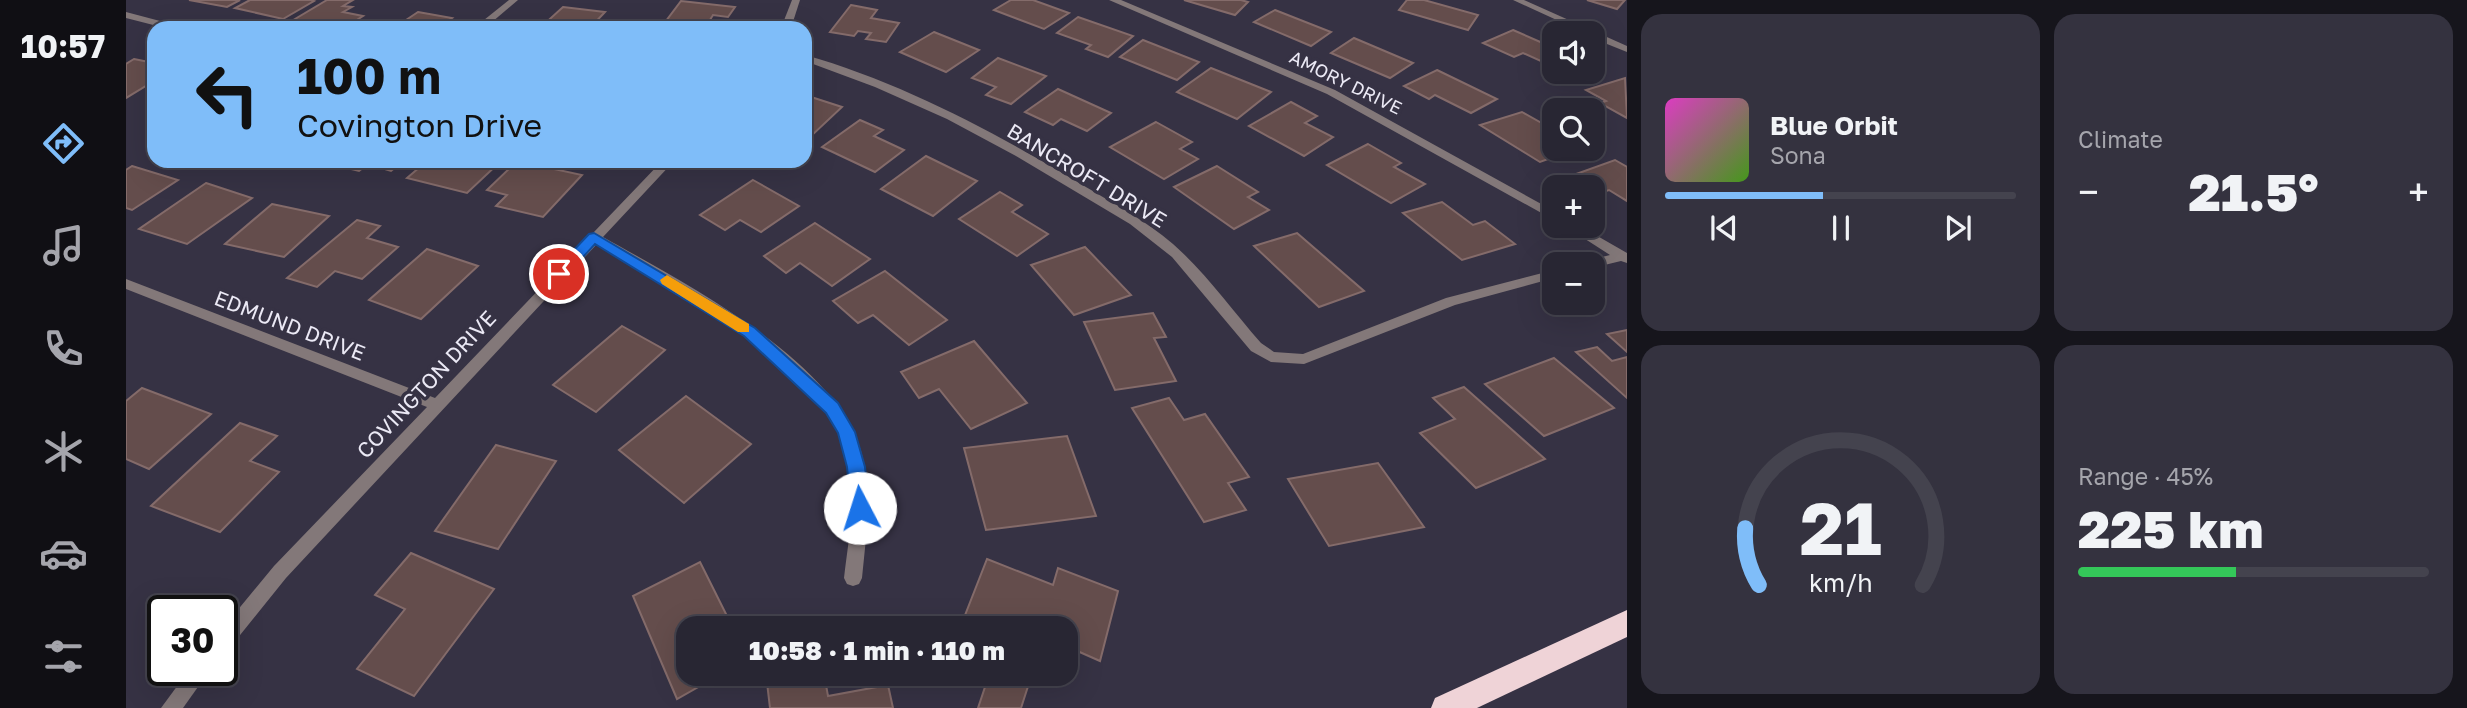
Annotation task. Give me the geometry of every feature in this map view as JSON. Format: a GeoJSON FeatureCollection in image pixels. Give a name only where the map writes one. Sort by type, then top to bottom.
{"type":"FeatureCollection","features":[{"type":"Feature","properties":{"kind":"highway"},"geometry":{"type":"LineString","coordinates":[[1445,708],[1627,623]]}},
{"type":"Feature","properties":{"kind":"street"},"geometry":{"type":"LineString","coordinates":[[488,21],[514,0]]}},
{"type":"Feature","properties":{"kind":"street"},"geometry":{"type":"LineString","coordinates":[[788,21],[796,0]]}},
{"type":"Feature","properties":{"kind":"street","name":"AMORY DRIVE"},"geometry":{"type":"LineString","coordinates":[[1113,0],[1331,92],[1542,209]]}},
{"type":"Feature","properties":{"kind":"street"},"geometry":{"type":"LineString","coordinates":[[1517,0],[1565,21]]}},
{"type":"Feature","properties":{"kind":"street"},"geometry":{"type":"LineString","coordinates":[[126,15],[149,21]]}},
{"type":"Feature","properties":{"kind":"street"},"geometry":{"type":"LineString","coordinates":[[1605,39],[1627,49]]}},
{"type":"Feature","properties":{"kind":"street","name":"BANCROFT DRIVE"},"geometry":{"type":"LineString","coordinates":[[812,60],[863,78],[939,111],[1056,173],[1144,227],[1177,255],[1256,347],[1271,356],[1304,359],[1451,301],[1542,277]]}},
{"type":"Feature","properties":{"kind":"street","name":"COVINGTON DRIVE"},"geometry":{"type":"LineString","coordinates":[[238,624],[280,572],[661,168]]}},
{"type":"Feature","properties":{"kind":"street"},"geometry":{"type":"LineString","coordinates":[[594,237],[750,332],[832,408],[847,432],[856,467],[860,508],[853,578]]}},
{"type":"Feature","properties":{"kind":"street"},"geometry":{"type":"LineString","coordinates":[[1592,238],[1625,257]]}},
{"type":"Feature","properties":{"kind":"street"},"geometry":{"type":"LineString","coordinates":[[1605,261],[1625,257]]}},
{"type":"Feature","properties":{"kind":"street","name":"EDMUND DRIVE"},"geometry":{"type":"LineString","coordinates":[[126,284],[438,405]]}},
{"type":"Feature","properties":{"kind":"street"},"geometry":{"type":"LineString","coordinates":[[171,708],[188,686]]}},
{"type":"Feature","properties":{"kind":"building"},"geometry":{"type":"Polygon","coordinates":[[[189,0],[240,0],[227,7],[189,0]]]}},
{"type":"Feature","properties":{"kind":"building"},"geometry":{"type":"Polygon","coordinates":[[[250,0],[314,1],[283,19],[235,8],[250,0]]]}},
{"type":"Feature","properties":{"kind":"building"},"geometry":{"type":"Polygon","coordinates":[[[327,0],[353,0],[343,6],[352,7],[343,12],[363,16],[355,21],[292,21],[327,0]]]}},
{"type":"Feature","properties":{"kind":"building"},"geometry":{"type":"Polygon","coordinates":[[[1011,0],[1033,0],[1069,13],[1044,29],[994,10],[1011,0]]]}},
{"type":"Feature","properties":{"kind":"building"},"geometry":{"type":"Polygon","coordinates":[[[1184,0],[1241,0],[1248,2],[1235,15],[1184,0]]]}},
{"type":"Feature","properties":{"kind":"building"},"geometry":{"type":"Polygon","coordinates":[[[1407,0],[1424,0],[1478,15],[1468,30],[1399,10],[1407,0]]]}},
{"type":"Feature","properties":{"kind":"building"},"geometry":{"type":"Polygon","coordinates":[[[1587,0],[1625,0],[1617,9],[1587,0]]]}},
{"type":"Feature","properties":{"kind":"building"},"geometry":{"type":"Polygon","coordinates":[[[681,1],[735,7],[728,17],[713,15],[709,21],[666,21],[681,1]]]}},
{"type":"Feature","properties":{"kind":"building"},"geometry":{"type":"Polygon","coordinates":[[[851,5],[877,10],[871,18],[899,23],[886,42],[866,39],[871,33],[858,31],[854,36],[830,32],[851,5]]]}},
{"type":"Feature","properties":{"kind":"building"},"geometry":{"type":"Polygon","coordinates":[[[563,7],[605,12],[597,21],[548,21],[563,7]]]}},
{"type":"Feature","properties":{"kind":"building"},"geometry":{"type":"Polygon","coordinates":[[[1275,10],[1331,32],[1311,46],[1254,22],[1275,10]]]}},
{"type":"Feature","properties":{"kind":"building"},"geometry":{"type":"Polygon","coordinates":[[[418,12],[452,18],[448,21],[404,21],[418,12]]]}},
{"type":"Feature","properties":{"kind":"building"},"geometry":{"type":"Polygon","coordinates":[[[1078,17],[1133,36],[1108,57],[1086,49],[1091,45],[1057,33],[1078,17]]]}},
{"type":"Feature","properties":{"kind":"building"},"geometry":{"type":"Polygon","coordinates":[[[1513,30],[1542,43],[1542,62],[1523,53],[1514,57],[1483,43],[1513,30]]]}},
{"type":"Feature","properties":{"kind":"building"},"geometry":{"type":"Polygon","coordinates":[[[934,32],[979,50],[946,72],[900,52],[934,32]]]}},
{"type":"Feature","properties":{"kind":"building"},"geometry":{"type":"Polygon","coordinates":[[[1354,38],[1413,63],[1390,78],[1331,53],[1354,38]]]}},
{"type":"Feature","properties":{"kind":"building"},"geometry":{"type":"Polygon","coordinates":[[[1143,40],[1199,62],[1177,80],[1120,57],[1143,40]]]}},
{"type":"Feature","properties":{"kind":"building"},"geometry":{"type":"Polygon","coordinates":[[[998,58],[1046,76],[1011,104],[986,95],[996,87],[972,78],[998,58]]]}},
{"type":"Feature","properties":{"kind":"building"},"geometry":{"type":"Polygon","coordinates":[[[134,59],[147,62],[147,85],[126,98],[126,64],[134,59]]]}},
{"type":"Feature","properties":{"kind":"building"},"geometry":{"type":"Polygon","coordinates":[[[1211,68],[1271,92],[1237,119],[1177,92],[1211,68]]]}},
{"type":"Feature","properties":{"kind":"building"},"geometry":{"type":"Polygon","coordinates":[[[1437,70],[1497,99],[1471,113],[1435,95],[1429,99],[1404,86],[1437,70]]]}},
{"type":"Feature","properties":{"kind":"building"},"geometry":{"type":"Polygon","coordinates":[[[1625,78],[1627,118],[1605,106],[1605,98],[1586,90],[1625,78]]]}},
{"type":"Feature","properties":{"kind":"building"},"geometry":{"type":"Polygon","coordinates":[[[1058,89],[1111,113],[1087,131],[1061,119],[1053,125],[1025,112],[1058,89]]]}},
{"type":"Feature","properties":{"kind":"building"},"geometry":{"type":"Polygon","coordinates":[[[812,97],[842,107],[812,135],[812,97]]]}},
{"type":"Feature","properties":{"kind":"building"},"geometry":{"type":"Polygon","coordinates":[[[1291,102],[1317,116],[1305,123],[1333,137],[1304,156],[1249,126],[1291,102]]]}},
{"type":"Feature","properties":{"kind":"building"},"geometry":{"type":"Polygon","coordinates":[[[1522,112],[1542,123],[1543,161],[1540,162],[1480,125],[1522,112]]]}},
{"type":"Feature","properties":{"kind":"building"},"geometry":{"type":"Polygon","coordinates":[[[860,120],[883,130],[874,136],[904,150],[875,172],[822,147],[860,120]]]}},
{"type":"Feature","properties":{"kind":"building"},"geometry":{"type":"Polygon","coordinates":[[[1156,122],[1192,142],[1180,149],[1198,159],[1164,179],[1110,147],[1156,122]]]}},
{"type":"Feature","properties":{"kind":"building"},"geometry":{"type":"Polygon","coordinates":[[[1368,144],[1401,163],[1394,167],[1425,184],[1391,203],[1327,165],[1368,144]]]}},
{"type":"Feature","properties":{"kind":"building"},"geometry":{"type":"Polygon","coordinates":[[[926,156],[977,181],[933,216],[881,189],[926,156]]]}},
{"type":"Feature","properties":{"kind":"building"},"geometry":{"type":"Polygon","coordinates":[[[1615,160],[1627,167],[1627,201],[1609,190],[1605,191],[1605,175],[1573,175],[1615,160]]]}},
{"type":"Feature","properties":{"kind":"building"},"geometry":{"type":"Polygon","coordinates":[[[132,166],[178,180],[132,210],[126,208],[126,170],[132,166]]]}},
{"type":"Feature","properties":{"kind":"building"},"geometry":{"type":"Polygon","coordinates":[[[1217,166],[1258,192],[1248,197],[1269,210],[1234,229],[1174,187],[1217,166]]]}},
{"type":"Feature","properties":{"kind":"building"},"geometry":{"type":"Polygon","coordinates":[[[419,168],[494,168],[467,193],[407,178],[419,168]]]}},
{"type":"Feature","properties":{"kind":"building"},"geometry":{"type":"Polygon","coordinates":[[[510,168],[550,168],[582,175],[543,217],[496,206],[507,195],[487,190],[510,168]]]}},
{"type":"Feature","properties":{"kind":"building"},"geometry":{"type":"Polygon","coordinates":[[[753,180],[799,206],[761,232],[740,220],[725,230],[700,215],[753,180]]]}},
{"type":"Feature","properties":{"kind":"building"},"geometry":{"type":"Polygon","coordinates":[[[206,183],[252,198],[187,244],[139,229],[206,183]]]}},
{"type":"Feature","properties":{"kind":"building"},"geometry":{"type":"Polygon","coordinates":[[[1000,192],[1022,205],[1012,212],[1048,234],[1017,256],[959,219],[1000,192]]]}},
{"type":"Feature","properties":{"kind":"building"},"geometry":{"type":"Polygon","coordinates":[[[1442,202],[1473,225],[1485,221],[1515,244],[1462,260],[1403,213],[1442,202]]]}},
{"type":"Feature","properties":{"kind":"building"},"geometry":{"type":"Polygon","coordinates":[[[272,204],[329,216],[284,257],[225,244],[272,204]]]}},
{"type":"Feature","properties":{"kind":"building"},"geometry":{"type":"Polygon","coordinates":[[[357,220],[380,226],[367,238],[398,247],[362,279],[335,271],[317,287],[287,278],[357,220]]]}},
{"type":"Feature","properties":{"kind":"building"},"geometry":{"type":"Polygon","coordinates":[[[815,223],[870,259],[832,286],[800,263],[786,273],[764,256],[815,223]]]}},
{"type":"Feature","properties":{"kind":"building"},"geometry":{"type":"Polygon","coordinates":[[[1297,233],[1364,291],[1319,307],[1254,246],[1297,233]]]}},
{"type":"Feature","properties":{"kind":"building"},"geometry":{"type":"Polygon","coordinates":[[[1085,247],[1131,295],[1074,315],[1031,265],[1085,247]]]}},
{"type":"Feature","properties":{"kind":"building"},"geometry":{"type":"Polygon","coordinates":[[[427,249],[478,266],[421,319],[369,300],[427,249]]]}},
{"type":"Feature","properties":{"kind":"building"},"geometry":{"type":"Polygon","coordinates":[[[885,271],[947,320],[909,345],[873,315],[858,323],[833,301],[885,271]]]}},
{"type":"Feature","properties":{"kind":"building"},"geometry":{"type":"Polygon","coordinates":[[[1153,313],[1166,337],[1154,338],[1176,381],[1115,390],[1084,322],[1153,313]]]}},
{"type":"Feature","properties":{"kind":"building"},"geometry":{"type":"Polygon","coordinates":[[[622,326],[665,350],[596,412],[553,385],[622,326]]]}},
{"type":"Feature","properties":{"kind":"building"},"geometry":{"type":"Polygon","coordinates":[[[1627,330],[1627,352],[1607,334],[1627,330]]]}},
{"type":"Feature","properties":{"kind":"building"},"geometry":{"type":"Polygon","coordinates":[[[974,341],[1027,403],[971,429],[939,389],[919,398],[901,372],[974,341]]]}},
{"type":"Feature","properties":{"kind":"building"},"geometry":{"type":"Polygon","coordinates":[[[1597,347],[1612,361],[1627,357],[1627,398],[1576,352],[1597,347]]]}},
{"type":"Feature","properties":{"kind":"building"},"geometry":{"type":"Polygon","coordinates":[[[1554,358],[1614,408],[1544,436],[1485,384],[1554,358]]]}},
{"type":"Feature","properties":{"kind":"building"},"geometry":{"type":"Polygon","coordinates":[[[1464,387],[1545,459],[1476,488],[1420,433],[1455,419],[1433,398],[1464,387]]]}},
{"type":"Feature","properties":{"kind":"building"},"geometry":{"type":"Polygon","coordinates":[[[142,388],[211,414],[149,469],[126,459],[126,401],[142,388]]]}},
{"type":"Feature","properties":{"kind":"building"},"geometry":{"type":"Polygon","coordinates":[[[686,396],[751,444],[684,503],[619,450],[686,396]]]}},
{"type":"Feature","properties":{"kind":"building"},"geometry":{"type":"Polygon","coordinates":[[[1169,398],[1184,420],[1205,414],[1249,477],[1228,483],[1246,510],[1204,522],[1132,408],[1169,398]]]}},
{"type":"Feature","properties":{"kind":"building"},"geometry":{"type":"Polygon","coordinates":[[[240,423],[277,436],[250,461],[279,472],[220,532],[151,506],[240,423]]]}},
{"type":"Feature","properties":{"kind":"building"},"geometry":{"type":"Polygon","coordinates":[[[1067,436],[1096,516],[986,530],[964,448],[1067,436]]]}},
{"type":"Feature","properties":{"kind":"building"},"geometry":{"type":"Polygon","coordinates":[[[496,445],[556,461],[498,549],[435,531],[496,445]]]}},
{"type":"Feature","properties":{"kind":"building"},"geometry":{"type":"Polygon","coordinates":[[[1378,463],[1424,527],[1329,546],[1288,479],[1378,463]]]}},
{"type":"Feature","properties":{"kind":"building"},"geometry":{"type":"Polygon","coordinates":[[[411,553],[494,589],[414,696],[357,669],[405,609],[375,595],[411,553]]]}},
{"type":"Feature","properties":{"kind":"building"},"geometry":{"type":"Polygon","coordinates":[[[987,559],[1053,585],[1058,568],[1118,591],[1100,661],[1078,651],[1078,616],[965,616],[987,559]]]}},
{"type":"Feature","properties":{"kind":"building"},"geometry":{"type":"Polygon","coordinates":[[[700,562],[727,616],[676,616],[676,686],[700,686],[677,699],[633,596],[700,562]]]}},
{"type":"Feature","properties":{"kind":"building"},"geometry":{"type":"Polygon","coordinates":[[[767,686],[826,686],[828,696],[888,686],[893,708],[770,708],[767,686]]]}},
{"type":"Feature","properties":{"kind":"building"},"geometry":{"type":"Polygon","coordinates":[[[985,686],[1028,686],[1021,708],[978,708],[985,686]]]}},
{"type":"Feature","properties":{"kind":"slow traffic"},"geometry":{"type":"LineString","coordinates":[[667,280],[743,328]]}},
{"type":"Feature","properties":{"kind":"route"},"geometry":{"type":"LineString","coordinates":[[559,274],[594,237],[750,332],[832,408],[847,432],[856,467],[860,508]]}}]}
